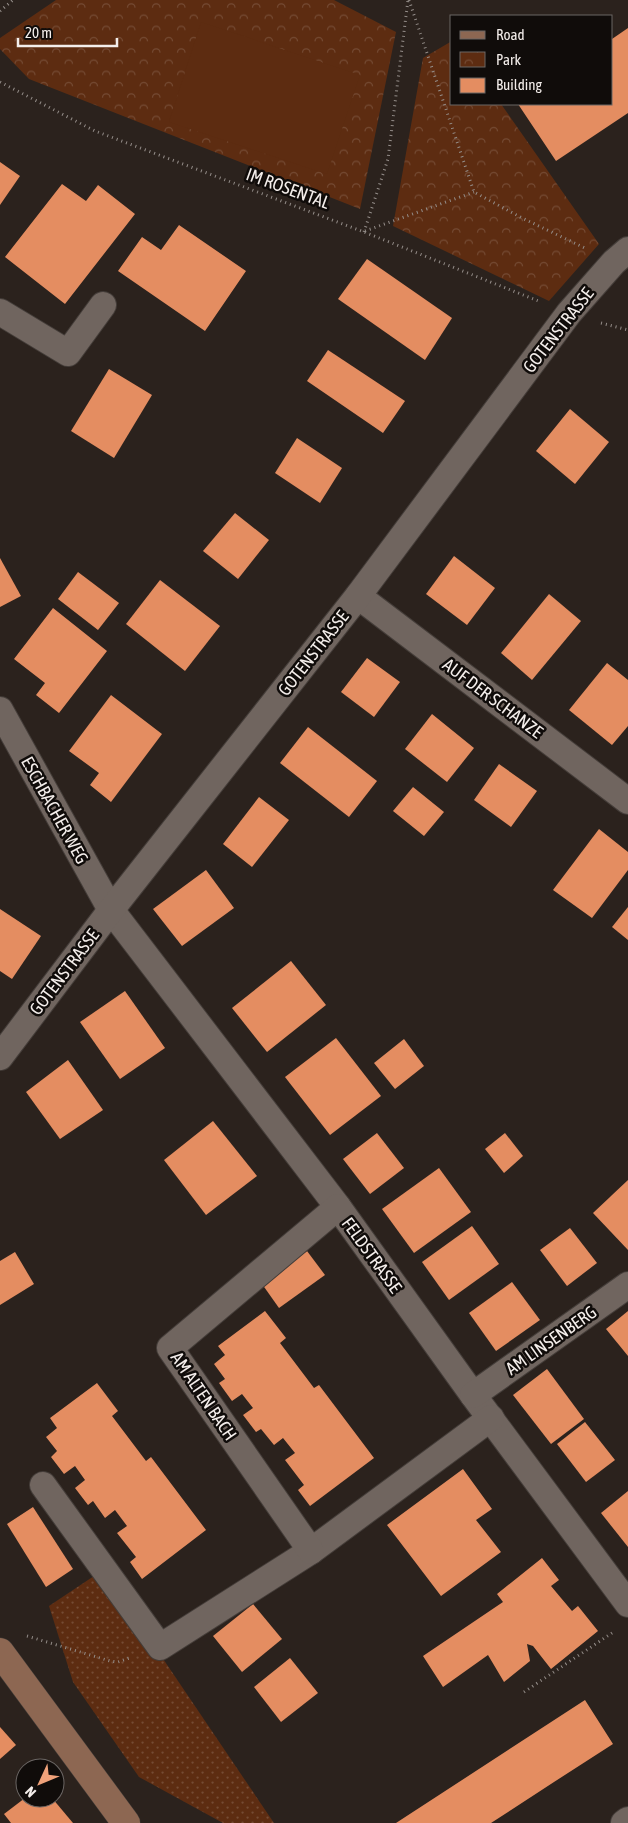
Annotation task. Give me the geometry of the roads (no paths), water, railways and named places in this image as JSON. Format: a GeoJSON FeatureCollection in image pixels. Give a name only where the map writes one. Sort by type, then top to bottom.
{"type":"FeatureCollection","features":[{"type":"Feature","properties":{"kind":"street","name":"GOTENSTRASSE"},"geometry":{"type":"LineString","coordinates":[[0,1057],[111,910],[358,596],[569,313],[621,256]]}},
{"type":"Feature","properties":{"kind":"street"},"geometry":{"type":"LineString","coordinates":[[0,312],[68,353],[103,305]]}},
{"type":"Feature","properties":{"kind":"street","name":"AUF DER SCHANZE"},"geometry":{"type":"LineString","coordinates":[[358,596],[628,801]]}},
{"type":"Feature","properties":{"kind":"street","name":"ESCHBACHER WEG"},"geometry":{"type":"LineString","coordinates":[[0,710],[111,910]]}},
{"type":"Feature","properties":{"kind":"street","name":"FELDSTRASSE"},"geometry":{"type":"LineString","coordinates":[[111,910],[338,1208],[490,1418],[624,1616]]}},
{"type":"Feature","properties":{"kind":"street","name":"AM ALTEN BACH"},"geometry":{"type":"LineString","coordinates":[[311,1551],[170,1348],[338,1208]]}},
{"type":"Feature","properties":{"kind":"street","name":"AM LINSENBERG"},"geometry":{"type":"LineString","coordinates":[[473,1395],[628,1285]]}},
{"type":"Feature","properties":{"kind":"street"},"geometry":{"type":"LineString","coordinates":[[43,1485],[160,1647],[311,1551],[490,1418]]}},
{"type":"Feature","properties":{"kind":"street"},"geometry":{"type":"LineString","coordinates":[[9,1643],[126,1823]]}},
{"type":"Feature","properties":{"kind":"street"},"geometry":{"type":"LineString","coordinates":[[624,1823],[628,1820]]}}]}
